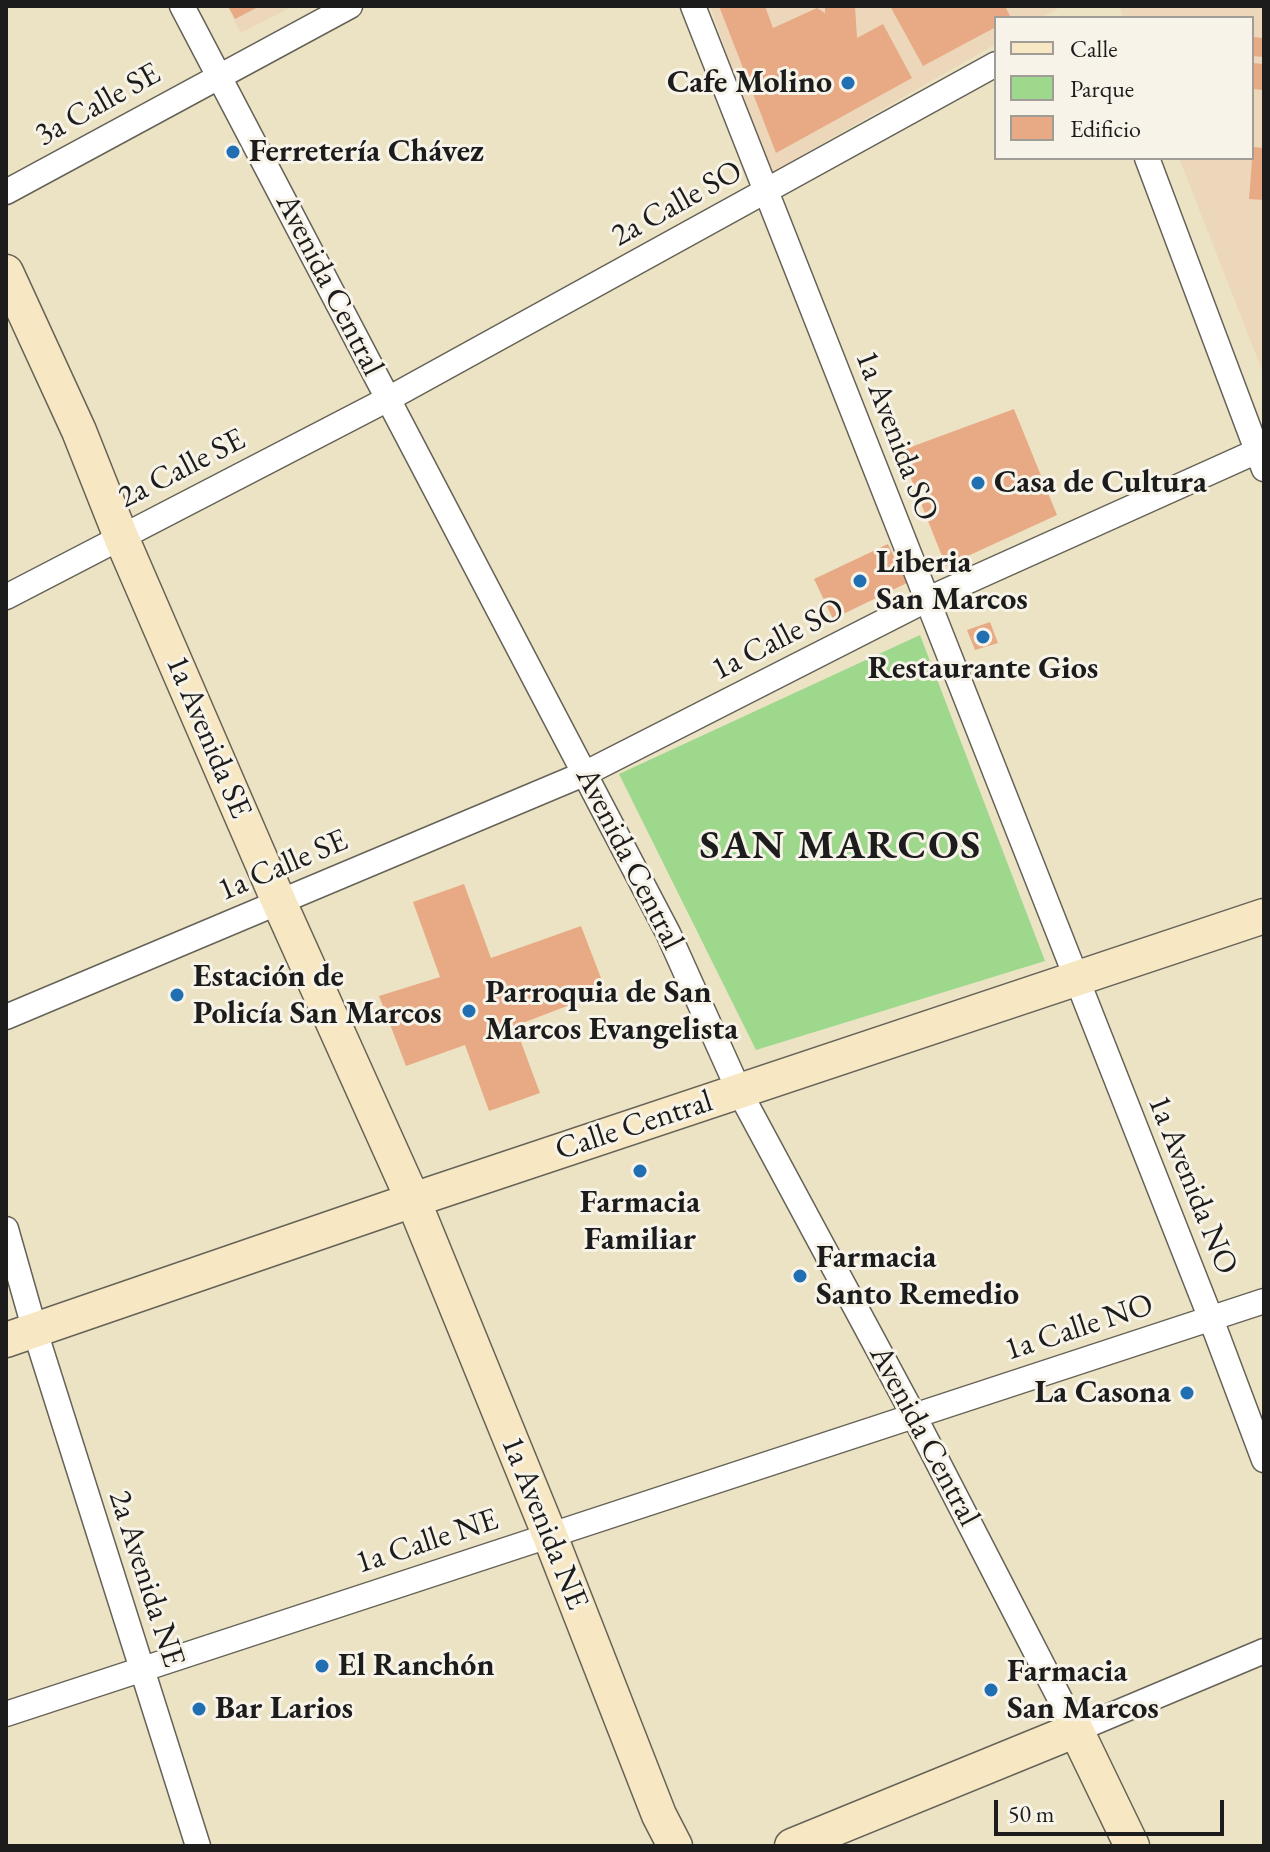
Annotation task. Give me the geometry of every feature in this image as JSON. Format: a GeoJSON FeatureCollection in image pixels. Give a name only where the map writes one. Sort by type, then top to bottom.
{"type":"FeatureCollection","features":[{"type":"Feature","properties":{"kind":"main road","name":"1a Avenida SE"},"geometry":{"type":"LineString","coordinates":[[6,272],[79,431],[121,537],[279,902],[413,1200]]}},
{"type":"Feature","properties":{"kind":"main road","name":"Calle Central"},"geometry":{"type":"LineString","coordinates":[[20,1336],[413,1200],[1264,916]]}},
{"type":"Feature","properties":{"kind":"main road","name":"1a Avenida NE"},"geometry":{"type":"LineString","coordinates":[[413,1200],[550,1536],[659,1815],[675,1846]]}},
{"type":"Feature","properties":{"kind":"main road"},"geometry":{"type":"LineString","coordinates":[[792,1846],[1076,1730]]}},
{"type":"Feature","properties":{"kind":"main road","name":"Avenida Central"},"geometry":{"type":"LineString","coordinates":[[1076,1730],[1132,1846]]}},
{"type":"Feature","properties":{"kind":"street","name":"Avenida Central"},"geometry":{"type":"LineString","coordinates":[[182,6],[586,773],[668,933],[739,1091],[914,1416],[1076,1730]]}},
{"type":"Feature","properties":{"kind":"street","name":"3a Calle SE"},"geometry":{"type":"LineString","coordinates":[[6,192],[350,6]]}},
{"type":"Feature","properties":{"kind":"street","name":"1a Avenida SO"},"geometry":{"type":"LineString","coordinates":[[693,6],[1075,979]]}},
{"type":"Feature","properties":{"kind":"street","name":"2a Calle SO"},"geometry":{"type":"LineString","coordinates":[[388,399],[994,65]]}},
{"type":"Feature","properties":{"kind":"street"},"geometry":{"type":"LineString","coordinates":[[1148,160],[1262,456]]}},
{"type":"Feature","properties":{"kind":"street","name":"2a Calle SE"},"geometry":{"type":"LineString","coordinates":[[6,597],[388,399]]}},
{"type":"Feature","properties":{"kind":"street","name":"1a Calle SO"},"geometry":{"type":"LineString","coordinates":[[586,773],[926,600],[1262,456]]}},
{"type":"Feature","properties":{"kind":"street","name":"1a Calle SE"},"geometry":{"type":"LineString","coordinates":[[6,1017],[586,773]]}},
{"type":"Feature","properties":{"kind":"street","name":"1a Avenida NO"},"geometry":{"type":"LineString","coordinates":[[1075,979],[1264,1460]]}},
{"type":"Feature","properties":{"kind":"street","name":"2a Avenida NE"},"geometry":{"type":"LineString","coordinates":[[6,1229],[20,1336],[142,1670],[198,1846]]}},
{"type":"Feature","properties":{"kind":"street","name":"1a Calle NO"},"geometry":{"type":"LineString","coordinates":[[914,1416],[1264,1301]]}},
{"type":"Feature","properties":{"kind":"street","name":"1a Calle NE"},"geometry":{"type":"LineString","coordinates":[[6,1714],[914,1416]]}},
{"type":"Feature","properties":{"kind":"street"},"geometry":{"type":"LineString","coordinates":[[1076,1730],[1264,1651]]}},
{"type":"Feature","properties":{"kind":"shaded area"},"geometry":{"type":"Polygon","coordinates":[[[227,6],[293,6],[241,33],[227,6]]]}},
{"type":"Feature","properties":{"kind":"shaded area"},"geometry":{"type":"Polygon","coordinates":[[[710,6],[1062,6],[1044,16],[994,16],[994,45],[769,174],[710,6]]]}},
{"type":"Feature","properties":{"kind":"shaded area"},"geometry":{"type":"Polygon","coordinates":[[[1119,6],[1264,6],[1264,375],[1180,160],[1254,160],[1254,16],[1123,16],[1119,6]]]}},
{"type":"Feature","properties":{"kind":"green space"},"geometry":{"type":"Polygon","coordinates":[[[920,635],[1045,961],[756,1050],[619,774],[920,635]]]}},
{"type":"Feature","properties":{"kind":"building"},"geometry":{"type":"Polygon","coordinates":[[[228,6],[260,6],[235,19],[228,6]]]}},
{"type":"Feature","properties":{"kind":"building"},"geometry":{"type":"Polygon","coordinates":[[[719,6],[765,6],[773,28],[817,8],[825,13],[825,6],[855,6],[857,38],[883,24],[912,78],[776,153],[719,6]]]}},
{"type":"Feature","properties":{"kind":"building"},"geometry":{"type":"Polygon","coordinates":[[[890,6],[1005,6],[1010,16],[994,16],[994,28],[923,66],[890,6]]]}},
{"type":"Feature","properties":{"kind":"building"},"geometry":{"type":"Polygon","coordinates":[[[1254,37],[1264,38],[1264,57],[1254,56],[1254,37]]]}},
{"type":"Feature","properties":{"kind":"building"},"geometry":{"type":"Polygon","coordinates":[[[1254,63],[1264,64],[1264,90],[1254,89],[1254,63]]]}},
{"type":"Feature","properties":{"kind":"building"},"geometry":{"type":"Polygon","coordinates":[[[1254,147],[1264,148],[1264,200],[1249,199],[1254,147]]]}},
{"type":"Feature","properties":{"kind":"building","name":"Casa de Cultura"},"geometry":{"type":"Polygon","coordinates":[[[1014,409],[1057,515],[946,566],[900,451],[1014,409]]]}},
{"type":"Feature","properties":{"kind":"building","name":"Liberia San Marcos"},"geometry":{"type":"Polygon","coordinates":[[[888,544],[907,583],[833,619],[814,579],[888,544]]]}},
{"type":"Feature","properties":{"kind":"building","name":"Restaurante Gios"},"geometry":{"type":"Polygon","coordinates":[[[990,622],[998,643],[975,650],[967,630],[990,622]]]}},
{"type":"Feature","properties":{"kind":"building","name":"Parroquia de San Marcos Evangelista"},"geometry":{"type":"Polygon","coordinates":[[[464,884],[491,958],[581,926],[606,991],[515,1026],[540,1093],[489,1111],[465,1045],[406,1066],[379,996],[440,977],[413,902],[464,884]]]}},
{"type":"Feature","properties":{"kind":"place","name":"Cafe Molino"},"geometry":{"type":"Point","coordinates":[848,83]}},
{"type":"Feature","properties":{"kind":"place","name":"Ferretería Chávez"},"geometry":{"type":"Point","coordinates":[233,152]}},
{"type":"Feature","properties":{"kind":"place","name":"Casa de Cultura"},"geometry":{"type":"Point","coordinates":[978,483]}},
{"type":"Feature","properties":{"kind":"place","name":"Liberia San Marcos"},"geometry":{"type":"Point","coordinates":[860,581]}},
{"type":"Feature","properties":{"kind":"place","name":"Restaurante Gios"},"geometry":{"type":"Point","coordinates":[983,637]}},
{"type":"Feature","properties":{"kind":"place","name":"Estación de Policía San Marcos"},"geometry":{"type":"Point","coordinates":[177,995]}},
{"type":"Feature","properties":{"kind":"place","name":"Parroquia de San Marcos Evangelista"},"geometry":{"type":"Point","coordinates":[469,1011]}},
{"type":"Feature","properties":{"kind":"place","name":"Farmacia Familiar"},"geometry":{"type":"Point","coordinates":[640,1171]}},
{"type":"Feature","properties":{"kind":"place","name":"Farmacia Santo Remedio"},"geometry":{"type":"Point","coordinates":[800,1276]}},
{"type":"Feature","properties":{"kind":"place","name":"La Casona"},"geometry":{"type":"Point","coordinates":[1187,1393]}},
{"type":"Feature","properties":{"kind":"place","name":"El Ranchón"},"geometry":{"type":"Point","coordinates":[322,1666]}},
{"type":"Feature","properties":{"kind":"place","name":"Farmacia San Marcos"},"geometry":{"type":"Point","coordinates":[991,1690]}},
{"type":"Feature","properties":{"kind":"place","name":"Bar Larios"},"geometry":{"type":"Point","coordinates":[199,1709]}},
{"type":"Feature","properties":{"kind":"district","name":"SAN MARCOS"},"geometry":{"type":"Point","coordinates":[841,847]}}]}
